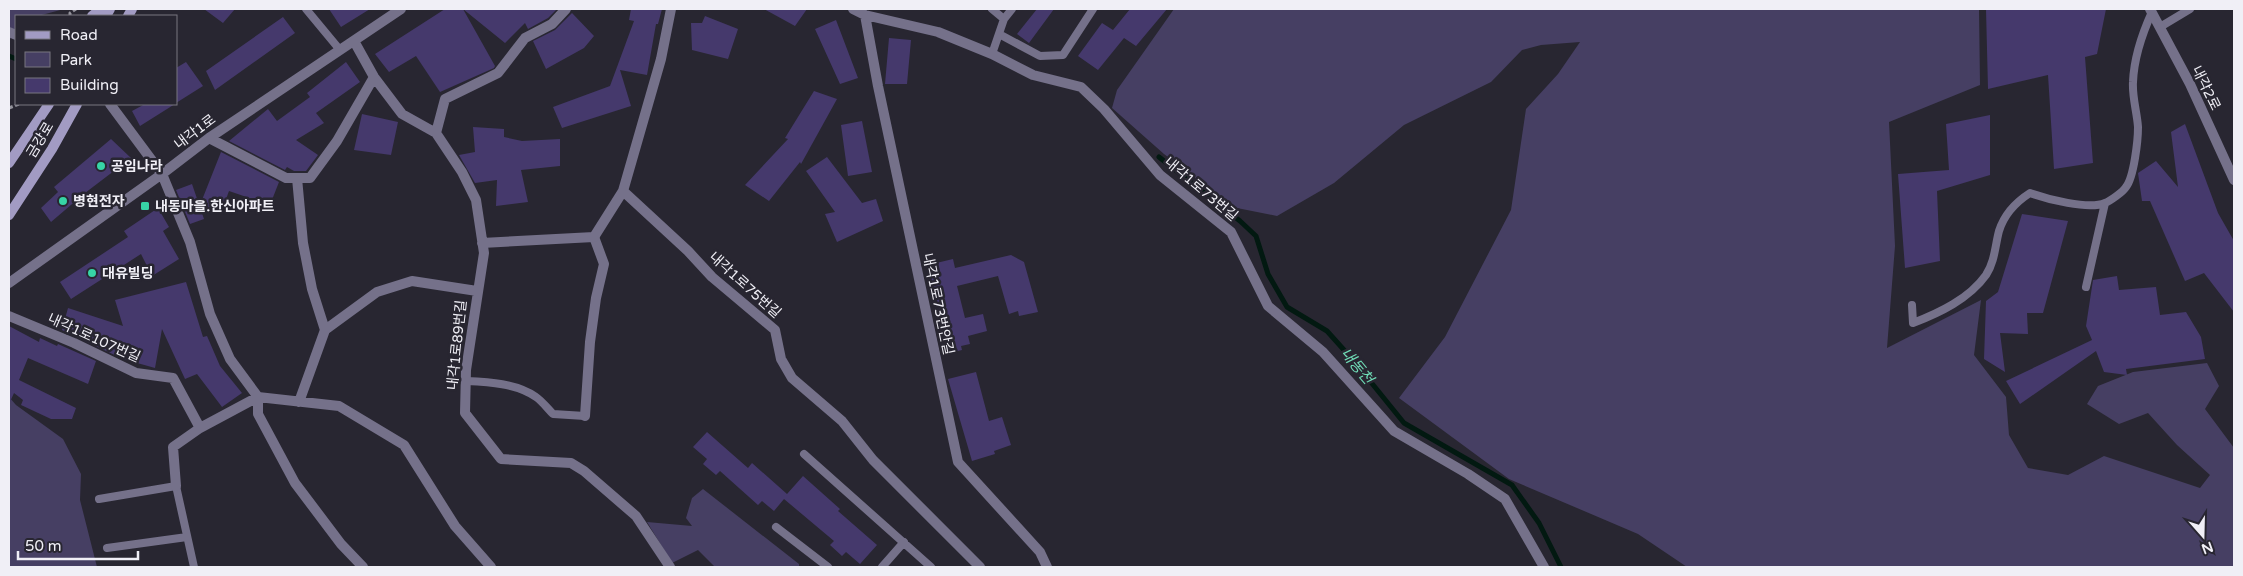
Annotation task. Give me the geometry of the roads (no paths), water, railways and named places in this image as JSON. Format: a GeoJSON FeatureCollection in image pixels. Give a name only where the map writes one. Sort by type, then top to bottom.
{"type":"FeatureCollection","features":[{"type":"Feature","properties":{"kind":"main road","name":"금강로"},"geometry":{"type":"LineString","coordinates":[[9,163],[48,105]]}},
{"type":"Feature","properties":{"kind":"main road","name":"금강로"},"geometry":{"type":"LineString","coordinates":[[9,215],[52,149],[76,105]]}},
{"type":"Feature","properties":{"kind":"street","name":"내각1로"},"geometry":{"type":"LineString","coordinates":[[9,283],[162,174],[209,138],[401,9]]}},
{"type":"Feature","properties":{"kind":"street"},"geometry":{"type":"LineString","coordinates":[[436,133],[445,99],[498,73],[525,38],[552,24],[566,9]]}},
{"type":"Feature","properties":{"kind":"street"},"geometry":{"type":"LineString","coordinates":[[594,238],[623,191],[661,59],[671,9]]}},
{"type":"Feature","properties":{"kind":"street","name":"내각1로73번길"},"geometry":{"type":"LineString","coordinates":[[854,9],[865,15],[938,32],[992,54],[1033,75],[1081,87],[1104,109],[1160,176],[1231,232],[1268,306],[1323,352],[1394,431],[1468,474],[1505,499],[1544,567]]}},
{"type":"Feature","properties":{"kind":"street","name":"내각2로"},"geometry":{"type":"LineString","coordinates":[[2151,10],[2190,84],[2234,180]]}},
{"type":"Feature","properties":{"kind":"street","name":"내각1로73번안길"},"geometry":{"type":"LineString","coordinates":[[865,15],[878,86],[958,462],[1040,552],[1047,567]]}},
{"type":"Feature","properties":{"kind":"street","name":"내각1로89번길"},"geometry":{"type":"LineString","coordinates":[[354,41],[374,77],[402,114],[436,133],[462,172],[476,200],[484,253],[471,328],[465,381],[465,413],[501,459],[571,463],[584,471],[636,516],[670,567]]}},
{"type":"Feature","properties":{"kind":"street"},"geometry":{"type":"LineString","coordinates":[[209,138],[286,178],[310,178],[337,141],[374,77]]}},
{"type":"Feature","properties":{"kind":"street"},"geometry":{"type":"LineString","coordinates":[[111,105],[162,174],[190,242],[210,314],[230,359],[258,397],[258,414],[295,483],[341,544],[363,567]]}},
{"type":"Feature","properties":{"kind":"street"},"geometry":{"type":"LineString","coordinates":[[297,178],[303,242],[312,289],[325,330]]}},
{"type":"Feature","properties":{"kind":"street","name":"내각1로75번길"},"geometry":{"type":"LineString","coordinates":[[623,191],[688,251],[712,277],[775,330],[781,359],[792,378],[842,421],[873,460],[980,567]]}},
{"type":"Feature","properties":{"kind":"street"},"geometry":{"type":"LineString","coordinates":[[482,243],[594,238]]}},
{"type":"Feature","properties":{"kind":"street"},"geometry":{"type":"LineString","coordinates":[[585,416],[590,342],[596,298],[604,264],[594,238]]}},
{"type":"Feature","properties":{"kind":"street"},"geometry":{"type":"LineString","coordinates":[[299,402],[325,330],[377,292],[412,281],[477,291]]}},
{"type":"Feature","properties":{"kind":"street","name":"내각1로107번길"},"geometry":{"type":"LineString","coordinates":[[9,316],[74,343],[136,373],[173,378],[200,428]]}},
{"type":"Feature","properties":{"kind":"street"},"geometry":{"type":"LineString","coordinates":[[176,486],[174,447],[200,428],[258,397],[339,406],[404,445],[455,526],[491,567]]}},
{"type":"Feature","properties":{"kind":"lane"},"geometry":{"type":"LineString","coordinates":[[306,9],[340,50]]}},
{"type":"Feature","properties":{"kind":"lane"},"geometry":{"type":"LineString","coordinates":[[992,9],[1004,19]]}},
{"type":"Feature","properties":{"kind":"lane"},"geometry":{"type":"LineString","coordinates":[[992,54],[1004,19],[1012,9]]}},
{"type":"Feature","properties":{"kind":"lane"},"geometry":{"type":"LineString","coordinates":[[999,34],[1040,56],[1063,54],[1093,9]]}},
{"type":"Feature","properties":{"kind":"lane"},"geometry":{"type":"LineString","coordinates":[[2160,27],[2190,9]]}},
{"type":"Feature","properties":{"kind":"lane"},"geometry":{"type":"LineString","coordinates":[[1912,305],[1913,324],[1940,313],[1968,293],[1986,275],[1996,254],[1999,231],[2007,215],[2019,200],[2030,193],[2069,203],[2105,203],[2126,187],[2132,171],[2137,147],[2138,126],[2134,104],[2133,80],[2141,36],[2151,10]]}},
{"type":"Feature","properties":{"kind":"lane"},"geometry":{"type":"LineString","coordinates":[[2086,288],[2105,203]]}},
{"type":"Feature","properties":{"kind":"lane"},"geometry":{"type":"LineString","coordinates":[[465,381],[496,383],[516,389],[536,397],[553,414],[585,416]]}},
{"type":"Feature","properties":{"kind":"lane"},"geometry":{"type":"LineString","coordinates":[[804,454],[931,567]]}},
{"type":"Feature","properties":{"kind":"lane"},"geometry":{"type":"LineString","coordinates":[[99,499],[176,486],[194,567]]}},
{"type":"Feature","properties":{"kind":"lane"},"geometry":{"type":"LineString","coordinates":[[776,527],[828,567]]}},
{"type":"Feature","properties":{"kind":"lane"},"geometry":{"type":"LineString","coordinates":[[107,548],[188,537]]}},
{"type":"Feature","properties":{"kind":"lane"},"geometry":{"type":"LineString","coordinates":[[882,567],[904,542]]}},
{"type":"Feature","properties":{"kind":"waterway"},"geometry":{"type":"LineString","coordinates":[[9,56],[15,59]]}},
{"type":"Feature","properties":{"kind":"waterway","name":"내동천"},"geometry":{"type":"LineString","coordinates":[[1159,157],[1240,221],[1256,236],[1268,274],[1287,307],[1327,331],[1404,423],[1512,485],[1539,523],[1561,567]]}},
{"type":"Feature","properties":{"kind":"place","name":"공임나라"},"geometry":{"type":"Point","coordinates":[101,166]}},
{"type":"Feature","properties":{"kind":"place","name":"병현전자"},"geometry":{"type":"Point","coordinates":[63,201]}},
{"type":"Feature","properties":{"kind":"place","name":"내동마을.한신아파트"},"geometry":{"type":"Point","coordinates":[145,206]}},
{"type":"Feature","properties":{"kind":"place","name":"대유빌딩"},"geometry":{"type":"Point","coordinates":[92,273]}}]}
